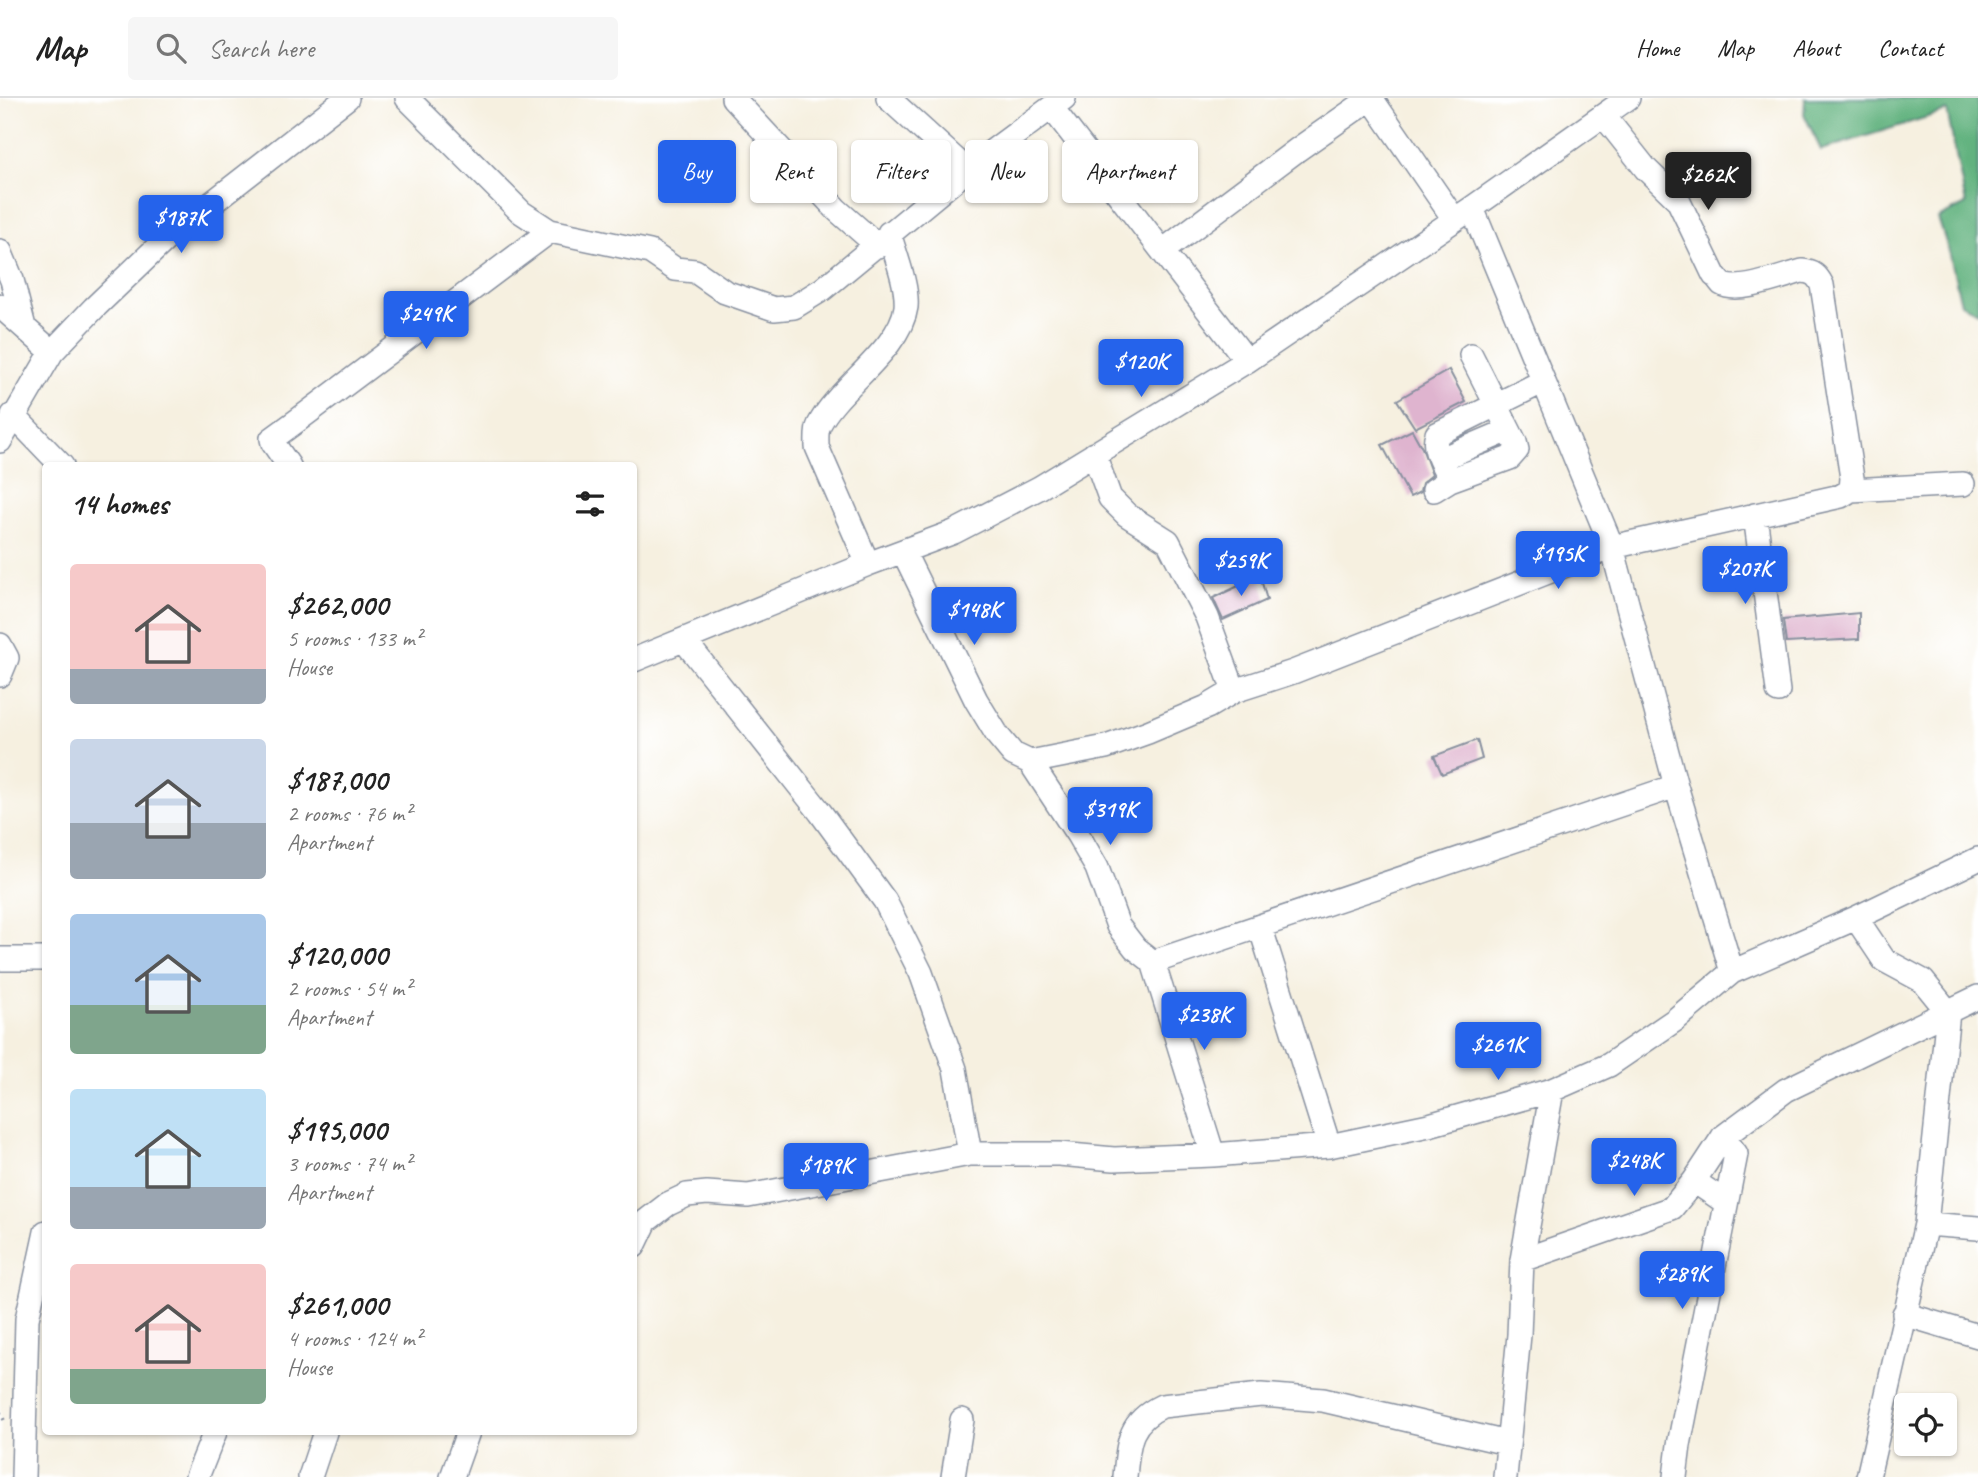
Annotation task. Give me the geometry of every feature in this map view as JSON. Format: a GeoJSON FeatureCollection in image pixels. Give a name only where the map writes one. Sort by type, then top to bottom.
{"type":"FeatureCollection","features":[{"type":"Feature","properties":{"kind":"street"},"geometry":{"type":"LineString","coordinates":[[0,441],[51,352],[167,238],[347,98]]}},
{"type":"Feature","properties":{"kind":"street"},"geometry":{"type":"LineString","coordinates":[[407,98],[521,212],[550,232],[650,252],[675,269],[695,271],[725,292],[774,309],[794,307],[823,289],[965,172]]}},
{"type":"Feature","properties":{"kind":"street"},"geometry":{"type":"LineString","coordinates":[[733,98],[837,209],[883,239],[906,296],[901,321],[888,343],[828,412],[818,428],[817,447],[868,564]]}},
{"type":"Feature","properties":{"kind":"street"},"geometry":{"type":"LineString","coordinates":[[888,98],[965,168]]}},
{"type":"Feature","properties":{"kind":"street"},"geometry":{"type":"LineString","coordinates":[[1164,250],[1371,98],[1463,214],[1542,382],[1612,547],[1676,786],[1732,972]]}},
{"type":"Feature","properties":{"kind":"street"},"geometry":{"type":"LineString","coordinates":[[637,659],[868,564],[954,532],[1027,495],[1247,361],[1628,98]]}},
{"type":"Feature","properties":{"kind":"street"},"geometry":{"type":"LineString","coordinates":[[1008,140],[1058,103],[1247,361]]}},
{"type":"Feature","properties":{"kind":"street"},"geometry":{"type":"LineString","coordinates":[[1604,116],[1646,169],[1678,200],[1714,275],[1722,284],[1733,287],[1747,286],[1801,271],[1818,276],[1822,285],[1852,478],[1851,490]]}},
{"type":"Feature","properties":{"kind":"street"},"geometry":{"type":"LineString","coordinates":[[286,462],[273,443],[275,434],[298,420],[550,232]]}},
{"type":"Feature","properties":{"kind":"street"},"geometry":{"type":"LineString","coordinates":[[0,251],[12,281],[24,327]]}},
{"type":"Feature","properties":{"kind":"street"},"geometry":{"type":"LineString","coordinates":[[0,306],[51,352]]}},
{"type":"Feature","properties":{"kind":"street"},"geometry":{"type":"LineString","coordinates":[[1471,355],[1496,404],[1509,430],[1441,476],[1434,444],[1437,434],[1496,404],[1542,382]]}},
{"type":"Feature","properties":{"kind":"street"},"geometry":{"type":"LineString","coordinates":[[13,415],[58,462]]}},
{"type":"Feature","properties":{"kind":"street"},"geometry":{"type":"LineString","coordinates":[[1094,453],[1110,498],[1128,515],[1168,541],[1207,617],[1234,691]]}},
{"type":"Feature","properties":{"kind":"street"},"geometry":{"type":"LineString","coordinates":[[1030,762],[1106,747],[1181,719],[1234,691],[1293,672],[1612,547],[1841,496],[1851,490],[1963,484]]}},
{"type":"Feature","properties":{"kind":"street"},"geometry":{"type":"LineString","coordinates":[[1755,515],[1778,691]]}},
{"type":"Feature","properties":{"kind":"street"},"geometry":{"type":"LineString","coordinates":[[903,551],[992,727],[1013,754],[1030,762],[1097,868],[1118,926],[1135,948],[1153,962],[1213,1155]]}},
{"type":"Feature","properties":{"kind":"street"},"geometry":{"type":"LineString","coordinates":[[684,640],[820,812],[885,901],[921,973],[955,1069],[970,1154]]}},
{"type":"Feature","properties":{"kind":"street"},"geometry":{"type":"LineString","coordinates":[[0,645],[7,658],[0,675]]}},
{"type":"Feature","properties":{"kind":"street"},"geometry":{"type":"LineString","coordinates":[[1153,962],[1676,786]]}},
{"type":"Feature","properties":{"kind":"street"},"geometry":{"type":"LineString","coordinates":[[637,1239],[646,1221],[668,1204],[687,1195],[707,1193],[748,1196],[970,1154],[1059,1154],[1114,1159],[1213,1155],[1329,1146],[1429,1125],[1552,1090],[1609,1065],[1675,1020],[1732,972],[1856,918],[1978,859]]}},
{"type":"Feature","properties":{"kind":"street"},"geometry":{"type":"LineString","coordinates":[[1856,918],[1884,960],[1923,981],[1948,1012],[1926,1224],[1868,1477]]}},
{"type":"Feature","properties":{"kind":"street"},"geometry":{"type":"LineString","coordinates":[[1260,926],[1329,1146]]}},
{"type":"Feature","properties":{"kind":"street"},"geometry":{"type":"LineString","coordinates":[[0,959],[42,959]]}},
{"type":"Feature","properties":{"kind":"street"},"geometry":{"type":"LineString","coordinates":[[1522,1260],[1672,1208],[1695,1181],[1723,1137],[1786,1090],[1978,997]]}},
{"type":"Feature","properties":{"kind":"street"},"geometry":{"type":"LineString","coordinates":[[1505,1477],[1519,1335],[1522,1260],[1552,1090]]}},
{"type":"Feature","properties":{"kind":"street"},"geometry":{"type":"LineString","coordinates":[[1675,1477],[1724,1202],[1736,1154],[1723,1137]]}},
{"type":"Feature","properties":{"kind":"street"},"geometry":{"type":"LineString","coordinates":[[1695,1181],[1724,1202]]}},
{"type":"Feature","properties":{"kind":"street"},"geometry":{"type":"LineString","coordinates":[[1926,1224],[1978,1228]]}},
{"type":"Feature","properties":{"kind":"street"},"geometry":{"type":"LineString","coordinates":[[23,1477],[27,1319],[42,1251]]}},
{"type":"Feature","properties":{"kind":"street"},"geometry":{"type":"LineString","coordinates":[[1905,1314],[1978,1336]]}},
{"type":"Feature","properties":{"kind":"street"},"geometry":{"type":"LineString","coordinates":[[1125,1477],[1129,1438],[1149,1412],[1162,1406],[1261,1395],[1323,1400],[1507,1443]]}},
{"type":"Feature","properties":{"kind":"street"},"geometry":{"type":"LineString","coordinates":[[953,1477],[962,1420]]}},
{"type":"Feature","properties":{"kind":"street"},"geometry":{"type":"LineString","coordinates":[[197,1477],[214,1435]]}},
{"type":"Feature","properties":{"kind":"street"},"geometry":{"type":"LineString","coordinates":[[310,1477],[324,1435]]}},
{"type":"Feature","properties":{"kind":"street"},"geometry":{"type":"LineString","coordinates":[[452,1477],[467,1435]]}},
{"type":"Feature","properties":{"kind":"green space"},"geometry":{"type":"Polygon","coordinates":[[[1805,98],[1978,98],[1978,312],[1961,304],[1938,218],[1966,204],[1947,111],[1821,150],[1804,114],[1805,98]]]}},
{"type":"Feature","properties":{"kind":"building"},"geometry":{"type":"Polygon","coordinates":[[[1449,370],[1466,402],[1415,428],[1397,400],[1449,370]]]}},
{"type":"Feature","properties":{"kind":"building"},"geometry":{"type":"Polygon","coordinates":[[[1412,430],[1432,475],[1422,483],[1420,492],[1410,497],[1382,445],[1412,430]]]}},
{"type":"Feature","properties":{"kind":"building"},"geometry":{"type":"Polygon","coordinates":[[[1260,576],[1267,600],[1223,620],[1213,598],[1260,576]]]}},
{"type":"Feature","properties":{"kind":"building"},"geometry":{"type":"Polygon","coordinates":[[[1859,613],[1859,639],[1786,643],[1783,620],[1859,613]]]}},
{"type":"Feature","properties":{"kind":"building"},"geometry":{"type":"Polygon","coordinates":[[[1477,740],[1482,759],[1442,774],[1434,756],[1477,740]]]}}]}
